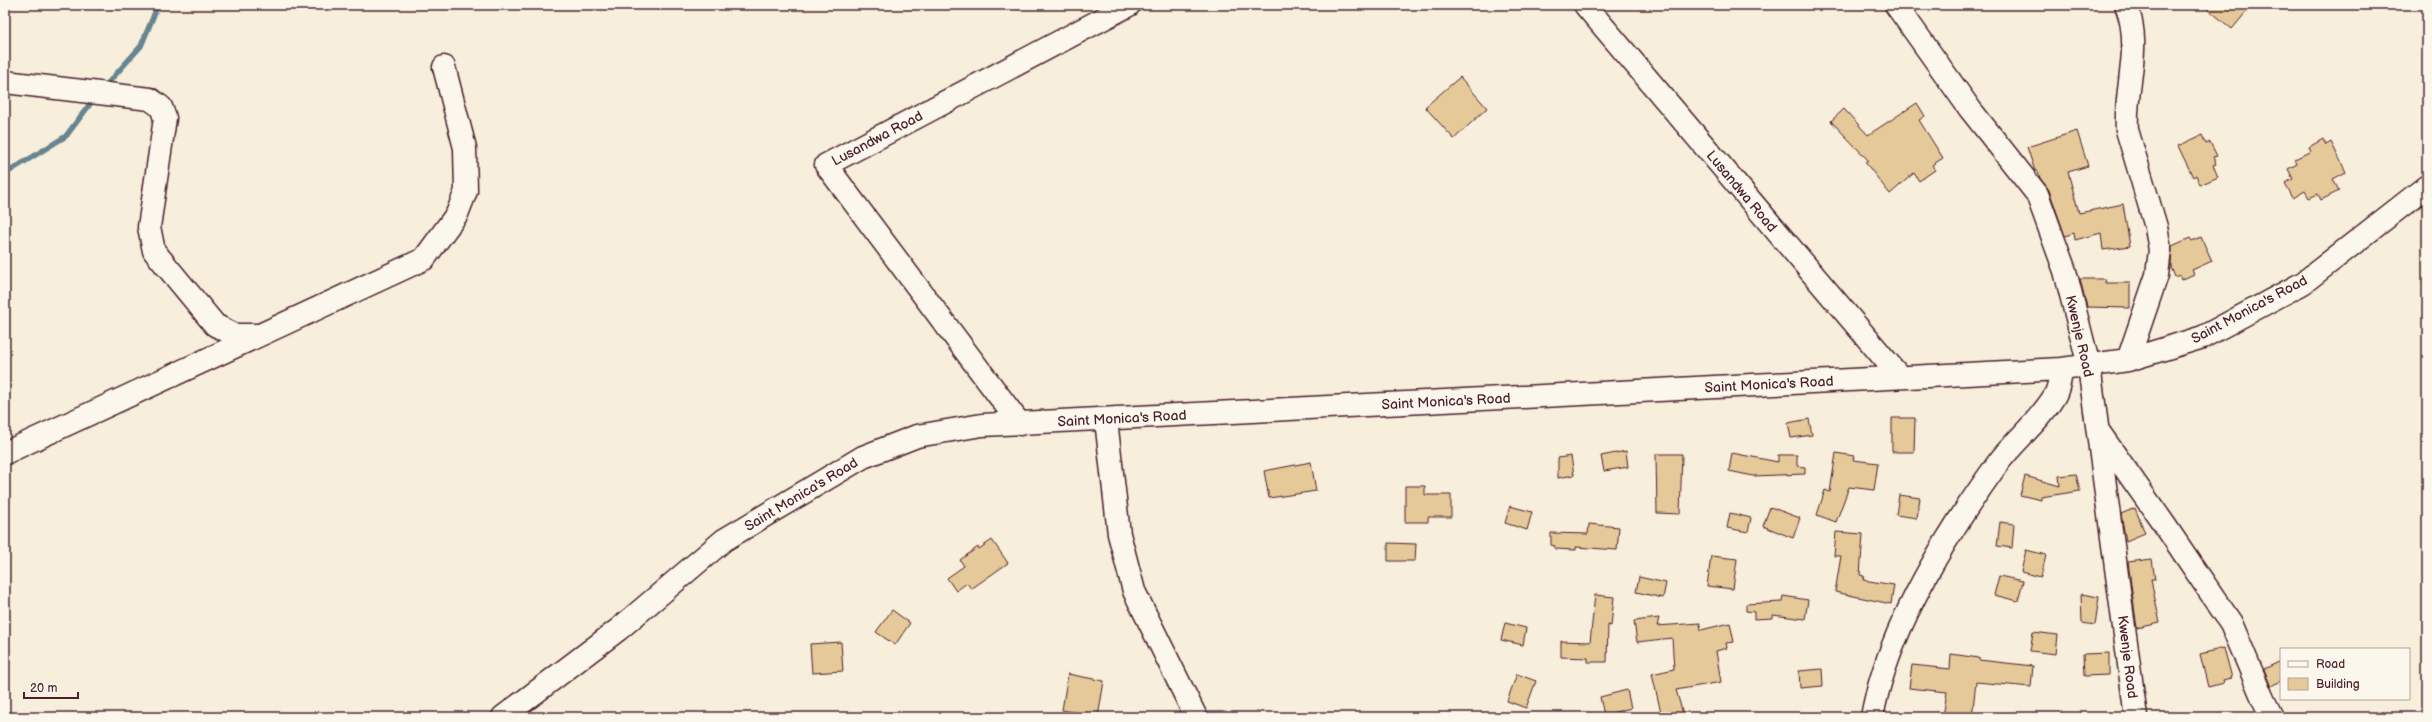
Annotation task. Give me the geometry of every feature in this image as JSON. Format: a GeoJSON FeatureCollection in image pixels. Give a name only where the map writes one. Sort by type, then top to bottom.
{"type":"FeatureCollection","features":[{"type":"Feature","properties":{"kind":"street","name":"Lusandwa Road"},"geometry":{"type":"LineString","coordinates":[[1020,424],[826,165],[1129,5]]}},
{"type":"Feature","properties":{"kind":"street","name":"Lusandwa Road"},"geometry":{"type":"LineString","coordinates":[[1585,5],[1900,377]]}},
{"type":"Feature","properties":{"kind":"street","name":"Kwenje Road"},"geometry":{"type":"LineString","coordinates":[[1896,5],[1970,109],[2037,194],[2065,271],[2089,366],[2136,717]]}},
{"type":"Feature","properties":{"kind":"street"},"geometry":{"type":"LineString","coordinates":[[2126,5],[2134,32],[2134,54],[2126,114],[2127,130],[2156,227],[2160,250],[2157,275],[2128,360]]}},
{"type":"Feature","properties":{"kind":"street"},"geometry":{"type":"LineString","coordinates":[[5,453],[424,259],[457,214],[466,191],[465,148],[444,67]]}},
{"type":"Feature","properties":{"kind":"street"},"geometry":{"type":"LineString","coordinates":[[5,82],[150,99],[161,107],[165,118],[149,227],[154,251],[216,325],[236,334],[257,335]]}},
{"type":"Feature","properties":{"kind":"street","name":"Saint Monica's Road"},"geometry":{"type":"LineString","coordinates":[[506,716],[620,629],[724,540],[863,457],[917,436],[982,425],[1106,420],[1266,410],[2062,369],[2128,360],[2203,336],[2303,283],[2427,186]]}},
{"type":"Feature","properties":{"kind":"street"},"geometry":{"type":"LineString","coordinates":[[1872,717],[1875,700],[1896,636],[1928,570],[1999,462],[2042,414],[2055,394],[2062,369]]}},
{"type":"Feature","properties":{"kind":"street"},"geometry":{"type":"LineString","coordinates":[[1106,420],[1119,534],[1134,591],[1196,717]]}},
{"type":"Feature","properties":{"kind":"street"},"geometry":{"type":"LineString","coordinates":[[2098,430],[2231,623],[2272,717]]}},
{"type":"Feature","properties":{"kind":"building"},"geometry":{"type":"Polygon","coordinates":[[[2203,5],[2252,5],[2232,29],[2203,5]]]}},
{"type":"Feature","properties":{"kind":"building"},"geometry":{"type":"Polygon","coordinates":[[[1460,77],[1487,108],[1454,139],[1425,107],[1460,77]]]}},
{"type":"Feature","properties":{"kind":"building"},"geometry":{"type":"Polygon","coordinates":[[[1917,103],[1925,116],[1919,120],[1943,158],[1932,165],[1935,170],[1919,181],[1914,173],[1890,194],[1865,162],[1868,160],[1831,121],[1844,109],[1868,135],[1917,103]]]}},
{"type":"Feature","properties":{"kind":"building"},"geometry":{"type":"Polygon","coordinates":[[[2077,131],[2088,166],[2068,172],[2079,213],[2123,204],[2130,246],[2103,250],[2101,233],[2075,240],[2074,233],[2065,236],[2049,190],[2040,178],[2038,171],[2035,171],[2027,147],[2077,131]]]}},
{"type":"Feature","properties":{"kind":"building"},"geometry":{"type":"Polygon","coordinates":[[[2202,135],[2206,144],[2210,142],[2217,156],[2213,157],[2216,164],[2213,165],[2218,177],[2200,185],[2196,175],[2193,177],[2178,146],[2202,135]]]}},
{"type":"Feature","properties":{"kind":"building"},"geometry":{"type":"Polygon","coordinates":[[[2323,139],[2326,145],[2331,142],[2346,172],[2333,179],[2339,191],[2321,200],[2318,194],[2309,198],[2305,191],[2293,198],[2285,183],[2293,179],[2288,169],[2297,164],[2295,159],[2311,151],[2309,147],[2323,139]]]}},
{"type":"Feature","properties":{"kind":"building"},"geometry":{"type":"Polygon","coordinates":[[[2201,237],[2212,261],[2192,270],[2194,274],[2181,280],[2179,275],[2175,277],[2171,267],[2172,246],[2190,238],[2192,241],[2201,237]]]}},
{"type":"Feature","properties":{"kind":"building"},"geometry":{"type":"Polygon","coordinates":[[[2080,279],[2106,279],[2105,283],[2130,283],[2130,308],[2087,307],[2080,279]]]}},
{"type":"Feature","properties":{"kind":"building"},"geometry":{"type":"Polygon","coordinates":[[[1892,418],[1915,418],[1914,452],[1892,452],[1892,418]]]}},
{"type":"Feature","properties":{"kind":"building"},"geometry":{"type":"Polygon","coordinates":[[[1809,419],[1812,435],[1791,438],[1788,423],[1809,419]]]}},
{"type":"Feature","properties":{"kind":"building"},"geometry":{"type":"Polygon","coordinates":[[[1626,451],[1628,467],[1604,471],[1601,456],[1626,451]]]}},
{"type":"Feature","properties":{"kind":"building"},"geometry":{"type":"Polygon","coordinates":[[[1732,453],[1778,462],[1778,455],[1797,455],[1797,466],[1805,467],[1805,474],[1753,476],[1729,471],[1732,453]]]}},
{"type":"Feature","properties":{"kind":"building"},"geometry":{"type":"Polygon","coordinates":[[[1836,453],[1854,456],[1853,460],[1878,463],[1874,490],[1849,487],[1836,522],[1817,515],[1825,490],[1830,492],[1836,453]]]}},
{"type":"Feature","properties":{"kind":"building"},"geometry":{"type":"Polygon","coordinates":[[[1656,454],[1682,454],[1680,514],[1657,513],[1656,454]]]}},
{"type":"Feature","properties":{"kind":"building"},"geometry":{"type":"Polygon","coordinates":[[[1571,456],[1574,475],[1558,478],[1558,458],[1571,456]]]}},
{"type":"Feature","properties":{"kind":"building"},"geometry":{"type":"Polygon","coordinates":[[[1311,462],[1316,491],[1269,498],[1264,471],[1311,462]]]}},
{"type":"Feature","properties":{"kind":"building"},"geometry":{"type":"Polygon","coordinates":[[[2076,474],[2080,491],[2041,497],[2041,500],[2020,495],[2025,476],[2060,486],[2059,476],[2076,474]]]}},
{"type":"Feature","properties":{"kind":"building"},"geometry":{"type":"Polygon","coordinates":[[[1405,486],[1425,486],[1425,495],[1451,495],[1451,517],[1428,517],[1428,522],[1405,522],[1405,486]]]}},
{"type":"Feature","properties":{"kind":"building"},"geometry":{"type":"Polygon","coordinates":[[[1899,495],[1920,498],[1917,518],[1896,515],[1899,495]]]}},
{"type":"Feature","properties":{"kind":"building"},"geometry":{"type":"Polygon","coordinates":[[[1510,506],[1532,512],[1527,530],[1505,523],[1510,506]]]}},
{"type":"Feature","properties":{"kind":"building"},"geometry":{"type":"Polygon","coordinates":[[[1770,507],[1800,518],[1793,538],[1763,526],[1770,507]]]}},
{"type":"Feature","properties":{"kind":"building"},"geometry":{"type":"Polygon","coordinates":[[[2135,508],[2145,533],[2126,541],[2121,514],[2135,508]]]}},
{"type":"Feature","properties":{"kind":"building"},"geometry":{"type":"Polygon","coordinates":[[[1730,513],[1751,518],[1748,532],[1727,528],[1730,513]]]}},
{"type":"Feature","properties":{"kind":"building"},"geometry":{"type":"Polygon","coordinates":[[[2000,522],[2014,524],[2012,548],[1997,546],[2000,522]]]}},
{"type":"Feature","properties":{"kind":"building"},"geometry":{"type":"Polygon","coordinates":[[[1589,524],[1619,527],[1617,550],[1576,547],[1576,550],[1555,549],[1555,546],[1551,545],[1551,533],[1588,534],[1589,524]]]}},
{"type":"Feature","properties":{"kind":"building"},"geometry":{"type":"Polygon","coordinates":[[[1836,532],[1863,534],[1860,575],[1864,576],[1863,580],[1894,585],[1891,604],[1835,592],[1841,556],[1834,556],[1836,532]]]}},
{"type":"Feature","properties":{"kind":"building"},"geometry":{"type":"Polygon","coordinates":[[[992,540],[1008,563],[971,589],[967,583],[956,591],[947,578],[964,566],[960,560],[978,547],[979,549],[992,540]]]}},
{"type":"Feature","properties":{"kind":"building"},"geometry":{"type":"Polygon","coordinates":[[[1388,543],[1416,544],[1415,561],[1388,561],[1388,543]]]}},
{"type":"Feature","properties":{"kind":"building"},"geometry":{"type":"Polygon","coordinates":[[[2026,550],[2046,555],[2041,577],[2021,572],[2026,550]]]}},
{"type":"Feature","properties":{"kind":"building"},"geometry":{"type":"Polygon","coordinates":[[[1711,556],[1737,559],[1733,589],[1707,586],[1711,556]]]}},
{"type":"Feature","properties":{"kind":"building"},"geometry":{"type":"Polygon","coordinates":[[[2152,559],[2155,580],[2151,580],[2160,623],[2137,628],[2128,562],[2152,559]]]}},
{"type":"Feature","properties":{"kind":"building"},"geometry":{"type":"Polygon","coordinates":[[[1999,576],[2023,581],[2018,601],[1994,595],[1999,576]]]}},
{"type":"Feature","properties":{"kind":"building"},"geometry":{"type":"Polygon","coordinates":[[[1639,577],[1666,583],[1663,598],[1636,592],[1639,577]]]}},
{"type":"Feature","properties":{"kind":"building"},"geometry":{"type":"Polygon","coordinates":[[[2081,594],[2099,597],[2095,625],[2082,623],[2081,594]]]}},
{"type":"Feature","properties":{"kind":"building"},"geometry":{"type":"Polygon","coordinates":[[[1595,595],[1614,597],[1611,626],[1608,625],[1607,662],[1588,662],[1588,658],[1561,657],[1561,641],[1590,642],[1595,595]]]}},
{"type":"Feature","properties":{"kind":"building"},"geometry":{"type":"Polygon","coordinates":[[[1783,596],[1808,600],[1805,619],[1773,615],[1773,618],[1754,619],[1754,612],[1746,611],[1746,604],[1782,602],[1783,596]]]}},
{"type":"Feature","properties":{"kind":"building"},"geometry":{"type":"Polygon","coordinates":[[[892,610],[910,623],[895,645],[876,632],[892,610]]]}},
{"type":"Feature","properties":{"kind":"building"},"geometry":{"type":"Polygon","coordinates":[[[1659,618],[1657,626],[1700,623],[1701,630],[1730,623],[1734,642],[1726,643],[1727,648],[1716,651],[1721,682],[1676,690],[1684,717],[1662,717],[1652,674],[1674,669],[1672,638],[1637,642],[1634,621],[1659,618]]]}},
{"type":"Feature","properties":{"kind":"building"},"geometry":{"type":"Polygon","coordinates":[[[1505,623],[1526,628],[1523,645],[1501,640],[1505,623]]]}},
{"type":"Feature","properties":{"kind":"building"},"geometry":{"type":"Polygon","coordinates":[[[2033,632],[2058,635],[2056,654],[2030,651],[2033,632]]]}},
{"type":"Feature","properties":{"kind":"building"},"geometry":{"type":"Polygon","coordinates":[[[841,642],[843,671],[812,673],[810,644],[841,642]]]}},
{"type":"Feature","properties":{"kind":"building"},"geometry":{"type":"Polygon","coordinates":[[[2224,648],[2232,678],[2223,680],[2224,683],[2208,687],[2200,654],[2224,648]]]}},
{"type":"Feature","properties":{"kind":"building"},"geometry":{"type":"Polygon","coordinates":[[[2109,653],[2109,675],[2084,676],[2083,654],[2109,653]]]}},
{"type":"Feature","properties":{"kind":"building"},"geometry":{"type":"Polygon","coordinates":[[[1951,654],[1979,658],[1979,660],[2033,666],[2031,687],[1976,682],[1972,717],[1943,717],[1947,692],[1909,688],[1912,665],[1950,669],[1951,654]]]}},
{"type":"Feature","properties":{"kind":"building"},"geometry":{"type":"Polygon","coordinates":[[[2280,661],[2280,682],[2271,686],[2264,669],[2280,661]]]}},
{"type":"Feature","properties":{"kind":"building"},"geometry":{"type":"Polygon","coordinates":[[[1822,669],[1823,686],[1800,688],[1799,671],[1822,669]]]}},
{"type":"Feature","properties":{"kind":"building"},"geometry":{"type":"Polygon","coordinates":[[[1068,674],[1104,681],[1098,717],[1062,710],[1068,674]]]}},
{"type":"Feature","properties":{"kind":"building"},"geometry":{"type":"Polygon","coordinates":[[[1517,674],[1536,681],[1526,708],[1507,701],[1517,674]]]}},
{"type":"Feature","properties":{"kind":"building"},"geometry":{"type":"Polygon","coordinates":[[[1627,690],[1631,708],[1604,715],[1600,697],[1627,690]]]}},
{"type":"Feature","properties":{"kind":"waterway"},"geometry":{"type":"LineString","coordinates":[[108,83],[141,46],[158,5]]}},
{"type":"Feature","properties":{"kind":"waterway"},"geometry":{"type":"LineString","coordinates":[[5,174],[66,136],[93,100]]}}]}
